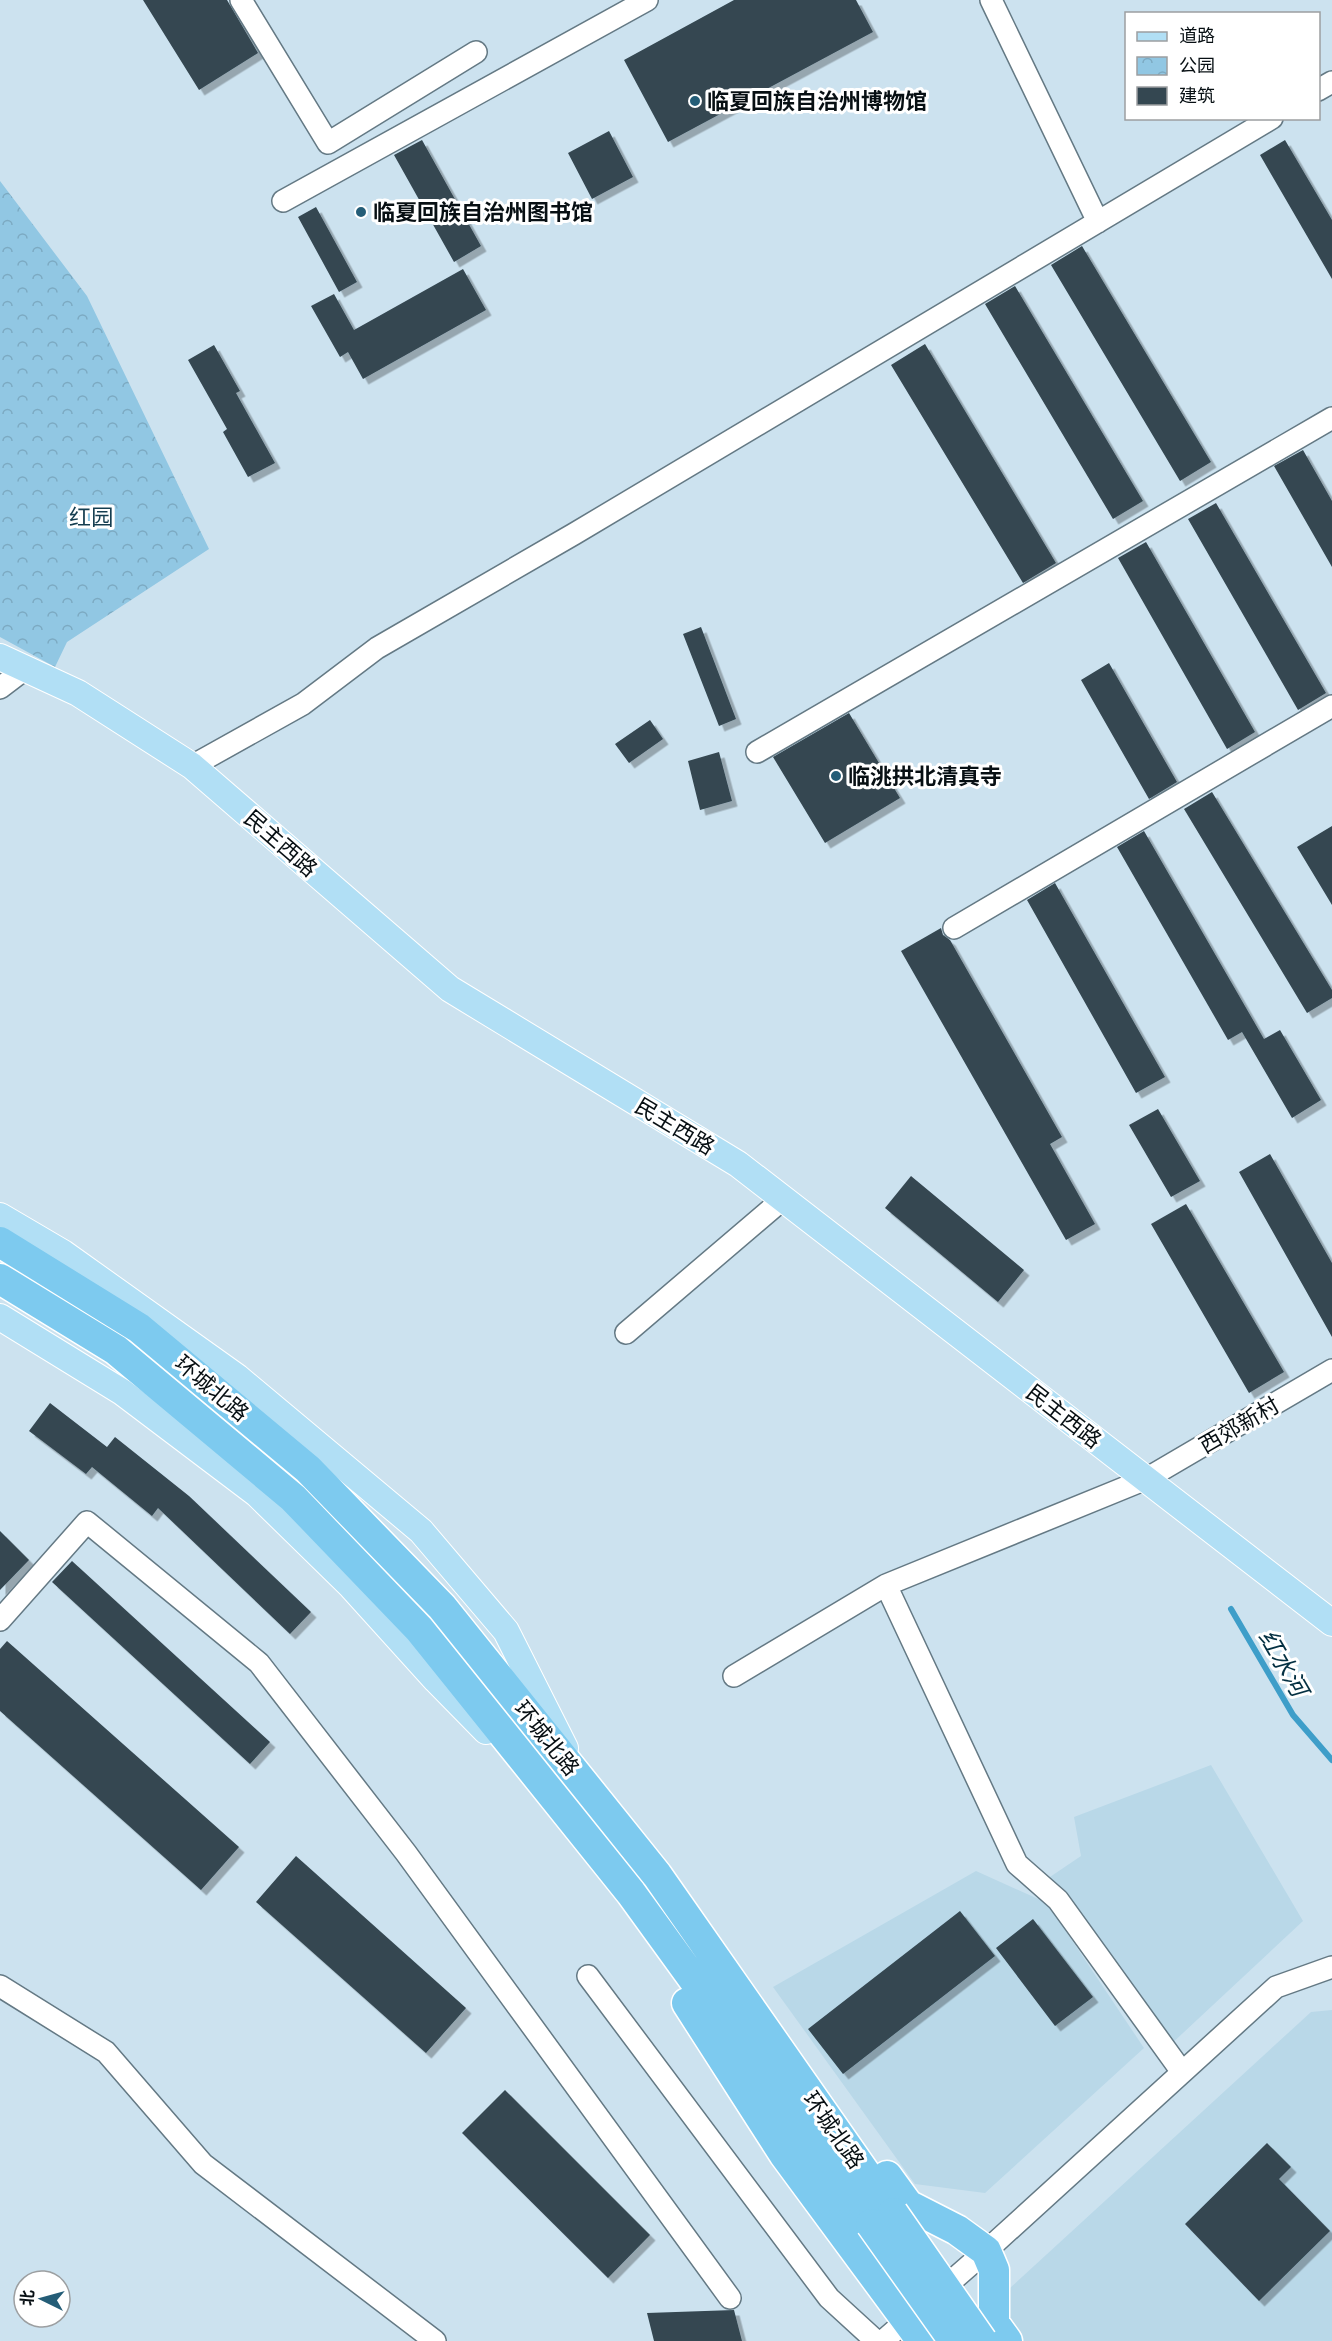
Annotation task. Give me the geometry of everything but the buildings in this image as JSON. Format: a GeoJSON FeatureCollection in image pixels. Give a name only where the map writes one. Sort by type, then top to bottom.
{"type":"FeatureCollection","features":[{"type":"Feature","properties":{"kind":"highway","name":"环城北路"},"geometry":{"type":"LineString","coordinates":[[0,1242],[139,1328],[308,1469],[442,1607],[657,1875],[882,2218],[954,2341]]}},
{"type":"Feature","properties":{"kind":"highway","name":"环城北路"},"geometry":{"type":"LineString","coordinates":[[0,1279],[116,1350],[293,1498],[419,1629],[631,1893],[882,2218],[982,2341]]}},
{"type":"Feature","properties":{"kind":"highway"},"geometry":{"type":"LineString","coordinates":[[610,1817],[664,1863],[908,2205],[957,2230],[986,2251],[994,2270],[994,2323],[1007,2341]]}},
{"type":"Feature","properties":{"kind":"highway"},"geometry":{"type":"LineString","coordinates":[[631,1893],[686,2001],[784,2154],[914,2330]]}},
{"type":"Feature","properties":{"kind":"main road","name":"民主西路"},"geometry":{"type":"LineString","coordinates":[[0,657],[78,693],[192,766],[450,989],[738,1164],[1332,1623]]}},
{"type":"Feature","properties":{"kind":"main road"},"geometry":{"type":"LineString","coordinates":[[0,1216],[63,1253],[237,1377],[421,1531],[507,1631],[582,1783]]}},
{"type":"Feature","properties":{"kind":"main road"},"geometry":{"type":"LineString","coordinates":[[0,1317],[122,1392],[257,1494],[351,1586],[436,1680],[560,1805]]}},
{"type":"Feature","properties":{"kind":"street"},"geometry":{"type":"LineString","coordinates":[[241,0],[328,143],[476,52]]}},
{"type":"Feature","properties":{"kind":"street"},"geometry":{"type":"LineString","coordinates":[[283,201],[647,0]]}},
{"type":"Feature","properties":{"kind":"street"},"geometry":{"type":"LineString","coordinates":[[991,0],[1098,222]]}},
{"type":"Feature","properties":{"kind":"street"},"geometry":{"type":"LineString","coordinates":[[192,766],[303,704],[377,648],[584,528],[1269,120]]}},
{"type":"Feature","properties":{"kind":"street"},"geometry":{"type":"LineString","coordinates":[[757,752],[1332,418]]}},
{"type":"Feature","properties":{"kind":"street"},"geometry":{"type":"LineString","coordinates":[[0,688],[25,669]]}},
{"type":"Feature","properties":{"kind":"street"},"geometry":{"type":"LineString","coordinates":[[954,928],[1332,706]]}},
{"type":"Feature","properties":{"kind":"street"},"geometry":{"type":"LineString","coordinates":[[626,1333],[783,1199]]}},
{"type":"Feature","properties":{"kind":"street","name":"西郊新村"},"geometry":{"type":"LineString","coordinates":[[735,1676],[886,1585],[1146,1479],[1332,1370]]}},
{"type":"Feature","properties":{"kind":"street"},"geometry":{"type":"LineString","coordinates":[[0,1620],[87,1522],[259,1663],[406,1853],[730,2298]]}},
{"type":"Feature","properties":{"kind":"street"},"geometry":{"type":"LineString","coordinates":[[886,1585],[1017,1864],[1058,1900],[1182,2072]]}},
{"type":"Feature","properties":{"kind":"street"},"geometry":{"type":"LineString","coordinates":[[883,2341],[914,2330],[986,2251],[1276,1987],[1332,1967]]}},
{"type":"Feature","properties":{"kind":"street"},"geometry":{"type":"LineString","coordinates":[[588,1976],[829,2298],[876,2341]]}},
{"type":"Feature","properties":{"kind":"street"},"geometry":{"type":"LineString","coordinates":[[0,1986],[106,2052],[203,2164],[435,2341]]}},
{"type":"Feature","properties":{"kind":"shaded area"},"geometry":{"type":"Polygon","coordinates":[[[1211,1765],[1303,1921],[1168,2047],[1044,1881],[1081,1856],[1074,1817],[1211,1765]]]}},
{"type":"Feature","properties":{"kind":"shaded area"},"geometry":{"type":"Polygon","coordinates":[[[976,1871],[1047,1903],[1144,2048],[985,2193],[915,2184],[773,1987],[976,1871]]]}},
{"type":"Feature","properties":{"kind":"shaded area"},"geometry":{"type":"Polygon","coordinates":[[[1332,2010],[1332,2341],[994,2341],[974,2321],[1311,2012],[1332,2010]]]}},
{"type":"Feature","properties":{"kind":"green space","name":"红园"},"geometry":{"type":"Polygon","coordinates":[[[0,181],[87,296],[209,549],[67,642],[55,667],[0,637],[0,181]]]}},
{"type":"Feature","properties":{"kind":"waterway","name":"红水河"},"geometry":{"type":"LineString","coordinates":[[1231,1609],[1293,1715],[1332,1760]]}},
{"type":"Feature","properties":{"kind":"place","name":"临夏回族自治州博物馆"},"geometry":{"type":"Point","coordinates":[695,101]}},
{"type":"Feature","properties":{"kind":"place","name":"临夏回族自治州图书馆"},"geometry":{"type":"Point","coordinates":[361,212]}},
{"type":"Feature","properties":{"kind":"place","name":"临洮拱北清真寺"},"geometry":{"type":"Point","coordinates":[836,776]}}]}
